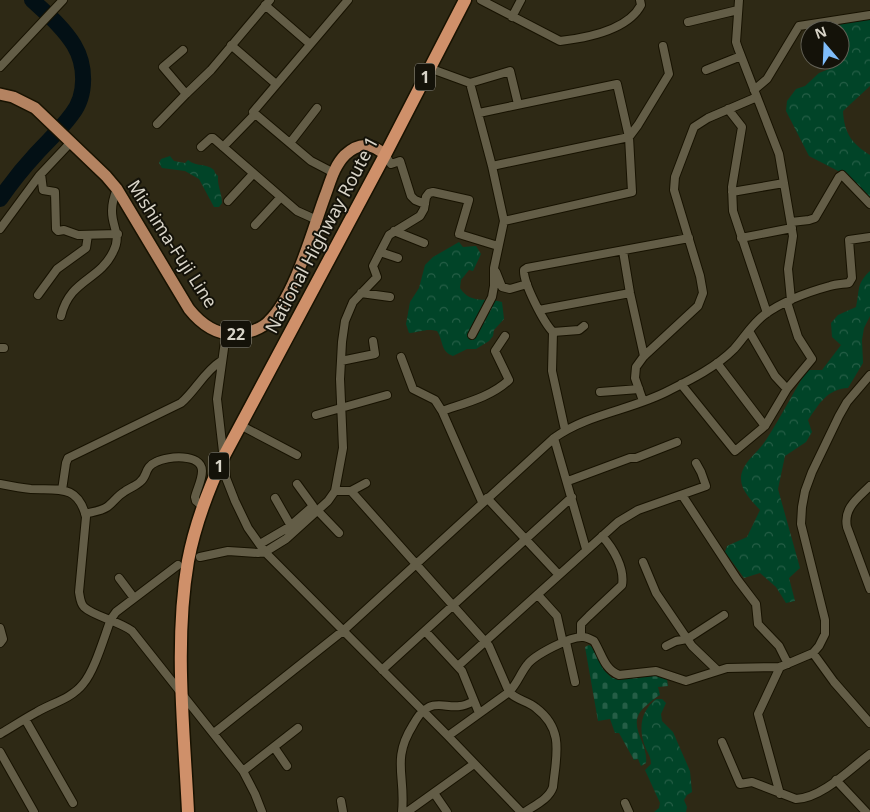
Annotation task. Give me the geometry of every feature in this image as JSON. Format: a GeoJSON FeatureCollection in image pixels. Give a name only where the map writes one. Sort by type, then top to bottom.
{"type":"FeatureCollection","features":[{"type":"Feature","properties":{"kind":"highway","name":"National Highway Route 1"},"geometry":{"type":"LineString","coordinates":[[188,812],[182,626],[188,560],[202,506],[240,425],[385,155],[465,0]]}},
{"type":"Feature","properties":{"kind":"main road","name":"22"},"geometry":{"type":"LineString","coordinates":[[0,94],[13,97],[35,108],[70,141]]}},
{"type":"Feature","properties":{"kind":"main road","name":"Mishima-Fuji Line"},"geometry":{"type":"LineString","coordinates":[[70,141],[117,189],[189,309],[204,324],[226,334]]}},
{"type":"Feature","properties":{"kind":"main road","name":"22"},"geometry":{"type":"LineString","coordinates":[[226,334],[240,334],[256,330],[268,323],[287,296],[301,264],[334,173],[344,156],[357,148],[371,146],[377,148],[385,155]]}},
{"type":"Feature","properties":{"kind":"street"},"geometry":{"type":"LineString","coordinates":[[223,147],[255,114],[253,112],[348,0]]}},
{"type":"Feature","properties":{"kind":"street"},"geometry":{"type":"LineString","coordinates":[[480,0],[556,39],[568,40],[609,30],[624,23],[638,11],[641,5],[640,0]]}},
{"type":"Feature","properties":{"kind":"street"},"geometry":{"type":"LineString","coordinates":[[512,17],[521,0]]}},
{"type":"Feature","properties":{"kind":"street"},"geometry":{"type":"LineString","coordinates":[[681,384],[735,451],[765,426],[787,389],[812,359],[798,337],[789,301],[788,269],[793,236],[779,154],[736,42],[739,0]]}},
{"type":"Feature","properties":{"kind":"street"},"geometry":{"type":"LineString","coordinates":[[0,67],[62,1]]}},
{"type":"Feature","properties":{"kind":"street"},"geometry":{"type":"LineString","coordinates":[[157,124],[211,70],[267,3],[310,44]]}},
{"type":"Feature","properties":{"kind":"street"},"geometry":{"type":"LineString","coordinates":[[688,22],[738,10]]}},
{"type":"Feature","properties":{"kind":"street"},"geometry":{"type":"LineString","coordinates":[[643,401],[635,378],[636,367],[644,356],[698,306],[702,299],[703,287],[674,190],[675,177],[694,127],[700,122],[756,94],[767,80],[799,26],[870,15]]}},
{"type":"Feature","properties":{"kind":"street"},"geometry":{"type":"LineString","coordinates":[[231,46],[276,84]]}},
{"type":"Feature","properties":{"kind":"street"},"geometry":{"type":"LineString","coordinates":[[492,166],[629,137],[669,74],[663,46]]}},
{"type":"Feature","properties":{"kind":"street"},"geometry":{"type":"LineString","coordinates":[[183,50],[163,67],[186,94]]}},
{"type":"Feature","properties":{"kind":"street"},"geometry":{"type":"LineString","coordinates":[[706,70],[741,56]]}},
{"type":"Feature","properties":{"kind":"street"},"geometry":{"type":"LineString","coordinates":[[429,68],[470,83],[510,72],[518,104]]}},
{"type":"Feature","properties":{"kind":"street"},"geometry":{"type":"LineString","coordinates":[[470,83],[492,166],[504,221],[494,268],[492,297],[472,335]]}},
{"type":"Feature","properties":{"kind":"street"},"geometry":{"type":"LineString","coordinates":[[478,113],[616,84],[629,137],[632,192],[504,221]]}},
{"type":"Feature","properties":{"kind":"street"},"geometry":{"type":"LineString","coordinates":[[290,144],[317,108]]}},
{"type":"Feature","properties":{"kind":"street"},"geometry":{"type":"LineString","coordinates":[[728,109],[742,127],[733,179],[733,211],[767,313]]}},
{"type":"Feature","properties":{"kind":"street"},"geometry":{"type":"LineString","coordinates":[[255,114],[311,161],[334,173]]}},
{"type":"Feature","properties":{"kind":"street"},"geometry":{"type":"LineString","coordinates":[[201,148],[211,138],[280,198],[297,211],[316,220]]}},
{"type":"Feature","properties":{"kind":"street"},"geometry":{"type":"LineString","coordinates":[[0,229],[41,174],[70,141]]}},
{"type":"Feature","properties":{"kind":"street"},"geometry":{"type":"LineString","coordinates":[[385,155],[391,164],[400,161],[412,196],[415,200],[425,204]]}},
{"type":"Feature","properties":{"kind":"street"},"geometry":{"type":"LineString","coordinates":[[41,174],[44,190],[55,192],[56,229],[78,235],[118,234]]}},
{"type":"Feature","properties":{"kind":"street"},"geometry":{"type":"LineString","coordinates":[[228,201],[253,174]]}},
{"type":"Feature","properties":{"kind":"street"},"geometry":{"type":"LineString","coordinates":[[741,238],[815,218],[839,176],[842,175],[870,204]]}},
{"type":"Feature","properties":{"kind":"street"},"geometry":{"type":"LineString","coordinates":[[732,192],[784,183]]}},
{"type":"Feature","properties":{"kind":"street"},"geometry":{"type":"LineString","coordinates":[[61,316],[63,306],[74,289],[106,265],[117,243],[118,234],[112,212],[113,200],[117,189]]}},
{"type":"Feature","properties":{"kind":"street"},"geometry":{"type":"LineString","coordinates":[[200,557],[228,551],[265,552],[286,539],[328,501],[335,492],[343,448],[341,361],[345,321],[352,302],[377,277],[373,266],[389,234],[420,216],[426,197],[429,193],[433,192],[469,200],[459,234],[498,246]]}},
{"type":"Feature","properties":{"kind":"street"},"geometry":{"type":"LineString","coordinates":[[255,225],[280,198]]}},
{"type":"Feature","properties":{"kind":"street"},"geometry":{"type":"LineString","coordinates":[[394,232],[424,243]]}},
{"type":"Feature","properties":{"kind":"street"},"geometry":{"type":"LineString","coordinates":[[38,295],[57,269],[86,248],[88,235]]}},
{"type":"Feature","properties":{"kind":"street"},"geometry":{"type":"LineString","coordinates":[[214,733],[344,630],[554,438],[578,424],[662,394],[681,384],[717,363],[733,350],[767,313],[789,301],[833,285],[852,281],[849,240],[870,237]]}},
{"type":"Feature","properties":{"kind":"street"},"geometry":{"type":"LineString","coordinates":[[566,430],[552,371],[553,332],[544,322],[527,284],[524,273],[527,268],[689,238]]}},
{"type":"Feature","properties":{"kind":"street"},"geometry":{"type":"LineString","coordinates":[[623,251],[644,356]]}},
{"type":"Feature","properties":{"kind":"street"},"geometry":{"type":"LineString","coordinates":[[380,252],[398,258]]}},
{"type":"Feature","properties":{"kind":"street"},"geometry":{"type":"LineString","coordinates":[[494,268],[502,287],[510,289],[527,284]]}},
{"type":"Feature","properties":{"kind":"street"},"geometry":{"type":"LineString","coordinates":[[361,293],[390,297]]}},
{"type":"Feature","properties":{"kind":"street"},"geometry":{"type":"LineString","coordinates":[[539,310],[630,293]]}},
{"type":"Feature","properties":{"kind":"street"},"geometry":{"type":"LineString","coordinates":[[553,332],[579,330],[584,326]]}},
{"type":"Feature","properties":{"kind":"street"},"geometry":{"type":"LineString","coordinates":[[749,331],[775,376],[787,389]]}},
{"type":"Feature","properties":{"kind":"street"},"geometry":{"type":"LineString","coordinates":[[226,334],[217,400],[226,478],[248,528],[265,552],[344,630],[521,812]]}},
{"type":"Feature","properties":{"kind":"street"},"geometry":{"type":"LineString","coordinates":[[442,411],[483,396],[501,387],[509,380],[495,351],[504,336]]}},
{"type":"Feature","properties":{"kind":"street"},"geometry":{"type":"LineString","coordinates":[[341,361],[375,354],[372,341]]}},
{"type":"Feature","properties":{"kind":"street"},"geometry":{"type":"LineString","coordinates":[[401,357],[413,389],[435,400],[442,411],[485,500],[559,575]]}},
{"type":"Feature","properties":{"kind":"street"},"geometry":{"type":"LineString","coordinates":[[62,490],[68,458],[181,403],[212,367],[221,361]]}},
{"type":"Feature","properties":{"kind":"street"},"geometry":{"type":"LineString","coordinates":[[717,363],[765,426]]}},
{"type":"Feature","properties":{"kind":"street"},"geometry":{"type":"LineString","coordinates":[[448,736],[509,692],[534,658],[580,637],[594,641],[607,667],[619,675],[656,671],[686,681],[694,680],[717,670],[734,667],[784,666],[813,653],[822,640],[825,620],[801,524],[805,491],[823,448],[847,402],[870,375]]}},
{"type":"Feature","properties":{"kind":"street"},"geometry":{"type":"LineString","coordinates":[[600,392],[639,389]]}},
{"type":"Feature","properties":{"kind":"street"},"geometry":{"type":"LineString","coordinates":[[316,415],[388,395]]}},
{"type":"Feature","properties":{"kind":"street"},"geometry":{"type":"LineString","coordinates":[[240,425],[296,455]]}},
{"type":"Feature","properties":{"kind":"street"},"geometry":{"type":"LineString","coordinates":[[554,438],[568,481],[586,549]]}},
{"type":"Feature","properties":{"kind":"street"},"geometry":{"type":"LineString","coordinates":[[568,481],[677,442]]}},
{"type":"Feature","properties":{"kind":"street"},"geometry":{"type":"LineString","coordinates":[[85,514],[106,508],[123,492],[142,482],[150,465],[162,459],[172,457],[195,460],[200,464],[202,473],[195,497],[196,501],[202,506]]}},
{"type":"Feature","properties":{"kind":"street"},"geometry":{"type":"LineString","coordinates":[[458,666],[538,595],[586,549],[627,516],[638,510],[706,486],[700,468],[696,463]]}},
{"type":"Feature","properties":{"kind":"street"},"geometry":{"type":"LineString","coordinates":[[335,492],[352,491],[366,483]]}},
{"type":"Feature","properties":{"kind":"street"},"geometry":{"type":"LineString","coordinates":[[0,484],[19,488],[62,490],[70,492],[77,497],[85,514],[80,598],[84,608],[110,619],[132,632],[243,771],[262,812]]}},
{"type":"Feature","properties":{"kind":"street"},"geometry":{"type":"LineString","coordinates":[[260,544],[291,526],[313,506],[297,484]]}},
{"type":"Feature","properties":{"kind":"street"},"geometry":{"type":"LineString","coordinates":[[870,486],[851,505],[845,517],[870,589]]}},
{"type":"Feature","properties":{"kind":"street"},"geometry":{"type":"LineString","coordinates":[[352,491],[452,606],[486,642],[509,692],[513,696],[535,706],[552,727],[557,739],[553,787],[551,793],[525,812]]}},
{"type":"Feature","properties":{"kind":"street"},"geometry":{"type":"LineString","coordinates":[[682,494],[737,579],[756,604],[758,624],[779,646],[784,666],[758,714],[780,794]]}},
{"type":"Feature","properties":{"kind":"street"},"geometry":{"type":"LineString","coordinates":[[382,670],[572,497]]}},
{"type":"Feature","properties":{"kind":"street"},"geometry":{"type":"LineString","coordinates":[[275,498],[291,526]]}},
{"type":"Feature","properties":{"kind":"street"},"geometry":{"type":"LineString","coordinates":[[317,510],[339,533]]}},
{"type":"Feature","properties":{"kind":"street"},"geometry":{"type":"LineString","coordinates":[[580,637],[581,624],[622,585],[621,572],[613,551],[602,536]]}},
{"type":"Feature","properties":{"kind":"street"},"geometry":{"type":"LineString","coordinates":[[644,562],[653,588],[687,640],[694,650],[717,670]]}},
{"type":"Feature","properties":{"kind":"street"},"geometry":{"type":"LineString","coordinates":[[0,734],[70,696],[84,683],[110,619],[116,612],[178,565]]}},
{"type":"Feature","properties":{"kind":"street"},"geometry":{"type":"LineString","coordinates":[[119,578],[134,598]]}},
{"type":"Feature","properties":{"kind":"street"},"geometry":{"type":"LineString","coordinates":[[538,595],[557,616],[575,682]]}},
{"type":"Feature","properties":{"kind":"street"},"geometry":{"type":"LineString","coordinates":[[666,646],[676,641],[687,640],[724,615]]}},
{"type":"Feature","properties":{"kind":"street"},"geometry":{"type":"LineString","coordinates":[[0,628],[3,638],[0,643]]}},
{"type":"Feature","properties":{"kind":"street"},"geometry":{"type":"LineString","coordinates":[[425,631],[458,666],[468,682],[479,713]]}},
{"type":"Feature","properties":{"kind":"street"},"geometry":{"type":"LineString","coordinates":[[813,653],[834,682],[870,723]]}},
{"type":"Feature","properties":{"kind":"street"},"geometry":{"type":"LineString","coordinates":[[402,812],[400,753],[404,740],[422,712],[432,706],[460,706],[474,701]]}},
{"type":"Feature","properties":{"kind":"street"},"geometry":{"type":"LineString","coordinates":[[25,719],[74,802]]}},
{"type":"Feature","properties":{"kind":"street"},"geometry":{"type":"LineString","coordinates":[[243,771],[298,728]]}},
{"type":"Feature","properties":{"kind":"street"},"geometry":{"type":"LineString","coordinates":[[722,742],[740,784],[752,782],[796,799],[818,793],[870,754]]}},
{"type":"Feature","properties":{"kind":"street"},"geometry":{"type":"LineString","coordinates":[[274,747],[287,766]]}},
{"type":"Feature","properties":{"kind":"street"},"geometry":{"type":"LineString","coordinates":[[0,752],[34,812]]}},
{"type":"Feature","properties":{"kind":"street"},"geometry":{"type":"LineString","coordinates":[[407,812],[474,764]]}},
{"type":"Feature","properties":{"kind":"street"},"geometry":{"type":"LineString","coordinates":[[836,780],[866,812]]}},
{"type":"Feature","properties":{"kind":"street"},"geometry":{"type":"LineString","coordinates":[[434,793],[447,812]]}},
{"type":"Feature","properties":{"kind":"street"},"geometry":{"type":"LineString","coordinates":[[341,801],[342,812]]}},
{"type":"Feature","properties":{"kind":"street"},"geometry":{"type":"LineString","coordinates":[[625,803],[629,812]]}},
{"type":"Feature","properties":{"kind":"green space"},"geometry":{"type":"Polygon","coordinates":[[[870,16],[870,86],[843,111],[845,126],[850,137],[858,147],[870,155],[870,204],[866,196],[840,172],[809,156],[786,111],[787,101],[796,89],[805,86],[819,73],[826,70],[850,70],[850,22],[870,16]]]}},
{"type":"Feature","properties":{"kind":"green space"},"geometry":{"type":"Polygon","coordinates":[[[170,156],[174,161],[185,163],[188,160],[194,164],[208,166],[214,170],[218,176],[222,199],[219,207],[214,207],[199,179],[185,171],[162,168],[159,163],[161,159],[170,156]]]}},
{"type":"Feature","properties":{"kind":"green space"},"geometry":{"type":"Polygon","coordinates":[[[459,242],[463,247],[476,246],[481,254],[473,271],[469,270],[461,280],[460,288],[469,297],[474,299],[502,302],[504,319],[494,330],[493,336],[489,341],[476,349],[467,349],[453,356],[444,349],[437,331],[426,330],[409,333],[406,324],[410,302],[419,288],[425,265],[433,257],[459,242]]]}},
{"type":"Feature","properties":{"kind":"green space"},"geometry":{"type":"Polygon","coordinates":[[[870,271],[870,316],[864,328],[862,340],[863,363],[848,388],[834,391],[824,398],[808,420],[812,432],[806,442],[785,456],[778,489],[800,568],[789,578],[795,601],[786,603],[776,587],[760,573],[744,578],[725,552],[727,546],[747,537],[760,510],[742,486],[742,471],[763,445],[807,370],[822,370],[841,345],[832,337],[831,323],[838,315],[856,307],[860,284],[870,271]]]}},
{"type":"Feature","properties":{"kind":"green space"},"geometry":{"type":"Polygon","coordinates":[[[589,645],[592,647],[604,670],[612,678],[654,675],[667,679],[668,686],[658,687],[660,695],[640,712],[637,719],[637,726],[646,755],[646,763],[641,766],[638,759],[634,760],[619,733],[615,733],[610,719],[598,721],[585,647],[589,645]]]}},
{"type":"Feature","properties":{"kind":"green space"},"geometry":{"type":"Polygon","coordinates":[[[656,699],[662,699],[666,703],[661,714],[662,721],[673,732],[690,771],[692,792],[684,800],[687,807],[686,812],[654,812],[659,808],[660,803],[645,770],[651,762],[643,742],[641,728],[647,710],[656,699]]]}},
{"type":"Feature","properties":{"kind":"waterway"},"geometry":{"type":"LineString","coordinates":[[0,199],[26,165],[72,114],[77,106],[82,89],[83,71],[74,45],[60,27],[32,0]]}}]}
